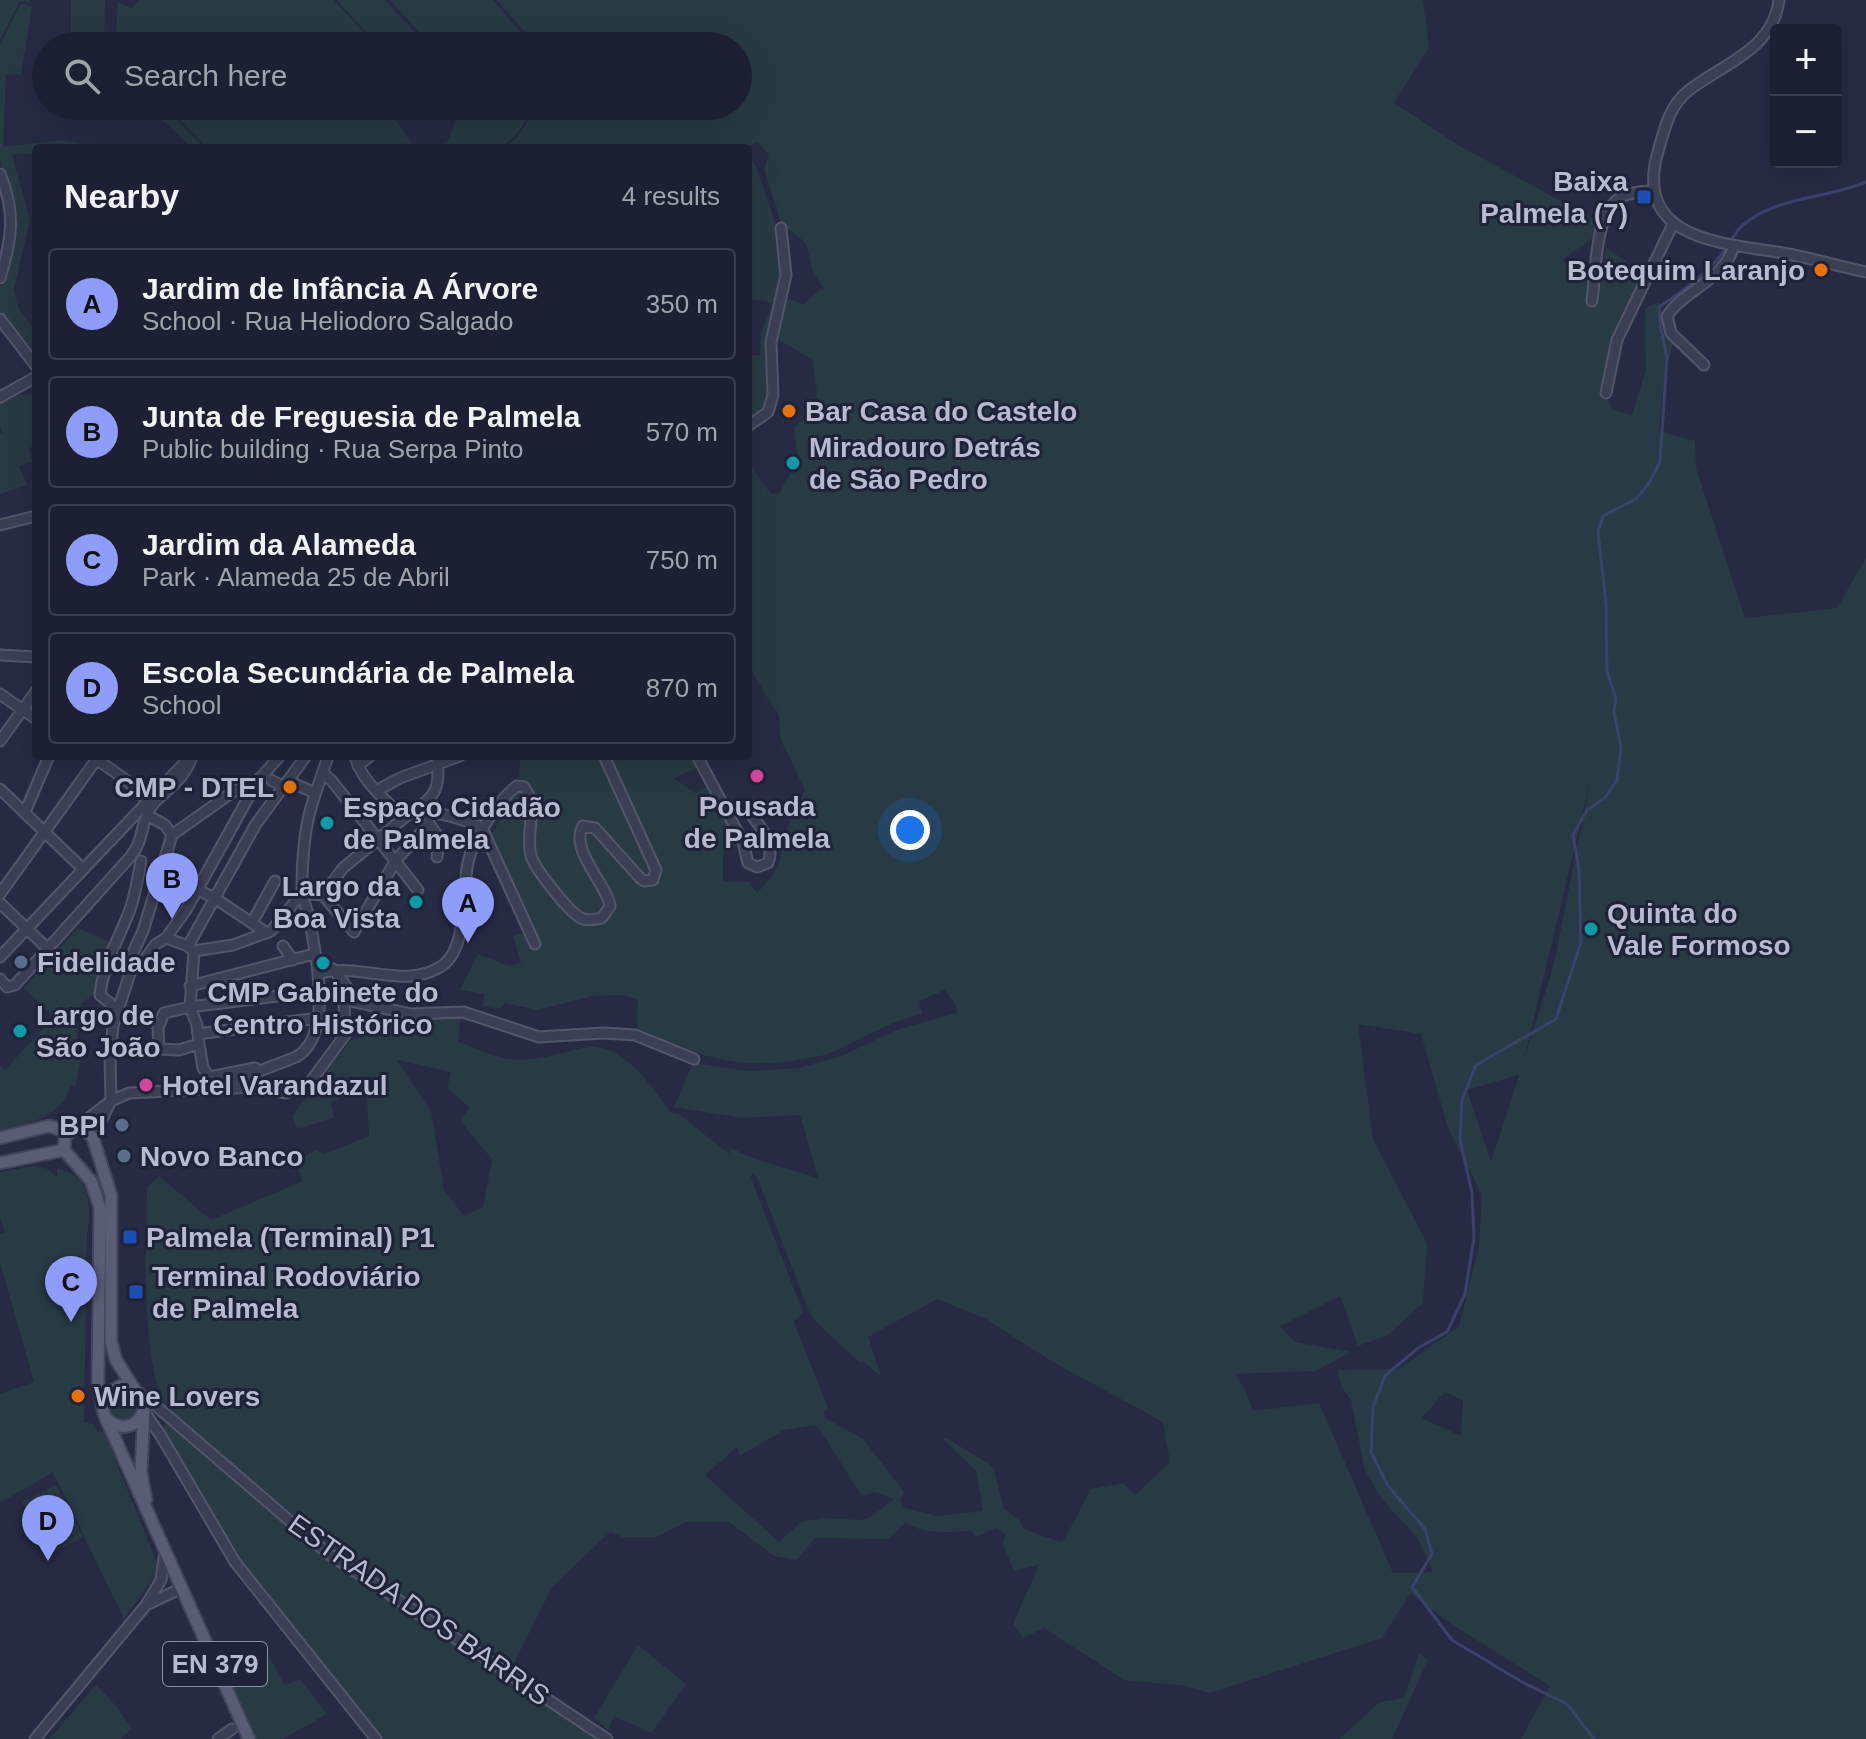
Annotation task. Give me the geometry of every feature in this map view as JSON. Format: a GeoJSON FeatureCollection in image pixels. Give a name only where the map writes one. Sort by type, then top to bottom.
{"type":"FeatureCollection","features":[{"type":"Feature","properties":{"kind":"main road"},"geometry":{"type":"LineString","coordinates":[[0,1138],[49,1126],[86,1130],[94,1142],[87,1157],[69,1154],[0,1163]]}},
{"type":"Feature","properties":{"kind":"main road"},"geometry":{"type":"LineString","coordinates":[[69,1154],[63,1140],[72,1130]]}},
{"type":"Feature","properties":{"kind":"main road","name":"EN 379"},"geometry":{"type":"LineString","coordinates":[[94,1142],[108,1178],[113,1206],[111,1341],[116,1360],[137,1392],[143,1410],[141,1472],[148,1513]]}},
{"type":"Feature","properties":{"kind":"main road","name":"EN 379"},"geometry":{"type":"LineString","coordinates":[[69,1154],[91,1181],[100,1208],[98,1382],[104,1412],[249,1739]]}},
{"type":"Feature","properties":{"kind":"main road"},"geometry":{"type":"LineString","coordinates":[[137,1392],[126,1386],[113,1388],[106,1395],[104,1412],[113,1424],[127,1427],[139,1420],[143,1410]]}},
{"type":"Feature","properties":{"kind":"street"},"geometry":{"type":"LineString","coordinates":[[1779,0],[1769,30],[1751,50],[1697,84],[1677,101],[1666,122],[1655,165],[1654,190],[1659,205],[1673,224],[1686,232],[1713,241],[1866,272]]}},
{"type":"Feature","properties":{"kind":"street"},"geometry":{"type":"LineString","coordinates":[[0,174],[13,224],[0,278]]}},
{"type":"Feature","properties":{"kind":"street"},"geometry":{"type":"LineString","coordinates":[[1592,301],[1604,219],[1621,197],[1654,190]]}},
{"type":"Feature","properties":{"kind":"street"},"geometry":{"type":"LineString","coordinates":[[1606,393],[1617,340],[1673,224]]}},
{"type":"Feature","properties":{"kind":"street"},"geometry":{"type":"LineString","coordinates":[[752,424],[770,409],[774,387],[771,342],[786,275],[781,228]]}},
{"type":"Feature","properties":{"kind":"street"},"geometry":{"type":"LineString","coordinates":[[1704,365],[1671,333],[1667,316],[1674,306],[1723,266],[1734,245]]}},
{"type":"Feature","properties":{"kind":"street"},"geometry":{"type":"LineString","coordinates":[[0,319],[32,361]]}},
{"type":"Feature","properties":{"kind":"street"},"geometry":{"type":"LineString","coordinates":[[0,397],[32,379]]}},
{"type":"Feature","properties":{"kind":"street"},"geometry":{"type":"LineString","coordinates":[[0,525],[32,517]]}},
{"type":"Feature","properties":{"kind":"street"},"geometry":{"type":"LineString","coordinates":[[0,655],[32,657]]}},
{"type":"Feature","properties":{"kind":"street"},"geometry":{"type":"LineString","coordinates":[[0,694],[32,716]]}},
{"type":"Feature","properties":{"kind":"street"},"geometry":{"type":"LineString","coordinates":[[0,741],[32,697]]}},
{"type":"Feature","properties":{"kind":"street"},"geometry":{"type":"LineString","coordinates":[[25,812],[47,760]]}},
{"type":"Feature","properties":{"kind":"street"},"geometry":{"type":"LineString","coordinates":[[0,894],[94,760]]}},
{"type":"Feature","properties":{"kind":"street"},"geometry":{"type":"LineString","coordinates":[[100,760],[148,801]]}},
{"type":"Feature","properties":{"kind":"street"},"geometry":{"type":"LineString","coordinates":[[0,957],[188,760]]}},
{"type":"Feature","properties":{"kind":"street"},"geometry":{"type":"LineString","coordinates":[[3,982],[14,986],[141,843],[147,815],[182,777],[190,760]]}},
{"type":"Feature","properties":{"kind":"street"},"geometry":{"type":"LineString","coordinates":[[131,970],[140,966],[156,944],[166,938],[198,889],[217,850],[278,760]]}},
{"type":"Feature","properties":{"kind":"street"},"geometry":{"type":"LineString","coordinates":[[274,1066],[209,1077],[203,1068],[190,1007],[191,948],[256,824],[303,760]]}},
{"type":"Feature","properties":{"kind":"street"},"geometry":{"type":"LineString","coordinates":[[205,1089],[305,1052],[316,1033],[318,974],[302,893],[307,831],[315,793],[327,760]]}},
{"type":"Feature","properties":{"kind":"street"},"geometry":{"type":"LineString","coordinates":[[318,974],[333,969],[370,975],[412,975],[431,971],[447,962],[460,935],[467,865],[482,828],[511,791],[521,786],[528,794],[530,853],[538,870],[579,918],[602,918],[609,909],[609,900],[591,869],[580,839],[583,826],[595,828],[644,881],[653,880],[656,875],[606,760]]}},
{"type":"Feature","properties":{"kind":"street"},"geometry":{"type":"LineString","coordinates":[[699,760],[743,842],[748,863],[757,867],[768,863],[771,850],[765,833],[753,817]]}},
{"type":"Feature","properties":{"kind":"street"},"geometry":{"type":"LineString","coordinates":[[707,760],[710,781]]}},
{"type":"Feature","properties":{"kind":"street"},"geometry":{"type":"LineString","coordinates":[[357,761],[368,784],[378,790],[403,818]]}},
{"type":"Feature","properties":{"kind":"street"},"geometry":{"type":"LineString","coordinates":[[378,790],[437,761],[435,790],[422,803],[420,810],[439,838],[437,857]]}},
{"type":"Feature","properties":{"kind":"street"},"geometry":{"type":"LineString","coordinates":[[324,774],[418,890]]}},
{"type":"Feature","properties":{"kind":"street"},"geometry":{"type":"LineString","coordinates":[[94,1142],[111,1101],[110,1057],[117,1009],[131,970],[130,959],[143,931],[172,835],[234,791],[267,778],[315,793]]}},
{"type":"Feature","properties":{"kind":"street"},"geometry":{"type":"LineString","coordinates":[[0,789],[83,869]]}},
{"type":"Feature","properties":{"kind":"street"},"geometry":{"type":"LineString","coordinates":[[323,895],[343,868],[403,818],[420,810],[459,818],[482,828],[535,944]]}},
{"type":"Feature","properties":{"kind":"street"},"geometry":{"type":"LineString","coordinates":[[147,815],[165,825],[172,835],[169,873],[253,921],[267,933]]}},
{"type":"Feature","properties":{"kind":"street"},"geometry":{"type":"LineString","coordinates":[[302,893],[323,895],[354,932],[396,860],[428,825]]}},
{"type":"Feature","properties":{"kind":"street"},"geometry":{"type":"LineString","coordinates":[[117,1009],[100,995],[106,962],[133,900],[141,861]]}},
{"type":"Feature","properties":{"kind":"street"},"geometry":{"type":"LineString","coordinates":[[253,921],[275,881]]}},
{"type":"Feature","properties":{"kind":"street"},"geometry":{"type":"LineString","coordinates":[[166,938],[191,948],[233,945],[271,931],[302,893]]}},
{"type":"Feature","properties":{"kind":"street"},"geometry":{"type":"LineString","coordinates":[[133,900],[151,905]]}},
{"type":"Feature","properties":{"kind":"street"},"geometry":{"type":"LineString","coordinates":[[0,903],[49,950]]}},
{"type":"Feature","properties":{"kind":"street"},"geometry":{"type":"LineString","coordinates":[[283,946],[293,960]]}},
{"type":"Feature","properties":{"kind":"street"},"geometry":{"type":"LineString","coordinates":[[190,986],[314,954]]}},
{"type":"Feature","properties":{"kind":"street"},"geometry":{"type":"LineString","coordinates":[[333,969],[358,1002]]}},
{"type":"Feature","properties":{"kind":"street"},"geometry":{"type":"LineString","coordinates":[[318,1018],[199,1039],[179,1050],[159,1049],[158,1028],[164,1013],[190,1007],[318,992],[411,1014],[463,1012],[539,1037],[603,1033],[635,1035],[694,1059]]}},
{"type":"Feature","properties":{"kind":"street"},"geometry":{"type":"LineString","coordinates":[[72,1130],[111,1101],[129,1093],[250,1087],[286,1093],[308,1085],[345,1035],[344,999]]}},
{"type":"Feature","properties":{"kind":"street","name":"ESTRADA DOS BARRIS"},"geometry":{"type":"LineString","coordinates":[[137,1392],[326,1552],[607,1739]]}},
{"type":"Feature","properties":{"kind":"street"},"geometry":{"type":"LineString","coordinates":[[143,1410],[235,1562],[376,1739]]}},
{"type":"Feature","properties":{"kind":"street","name":"ESTRADA DOS BARRIS"},"geometry":{"type":"LineString","coordinates":[[143,1410],[163,1413]]}},
{"type":"Feature","properties":{"kind":"street"},"geometry":{"type":"LineString","coordinates":[[35,1739],[146,1605],[161,1580],[165,1550]]}},
{"type":"Feature","properties":{"kind":"street"},"geometry":{"type":"LineString","coordinates":[[146,1605],[182,1588]]}},
{"type":"Feature","properties":{"kind":"street"},"geometry":{"type":"LineString","coordinates":[[218,1739],[232,1729]]}},
{"type":"Feature","properties":{"kind":"shaded area"},"geometry":{"type":"Polygon","coordinates":[[[0,0],[30,0],[30,3],[20,1],[0,40],[0,0]]]}},
{"type":"Feature","properties":{"kind":"shaded area"},"geometry":{"type":"Polygon","coordinates":[[[71,0],[105,0],[104,32],[71,32],[71,0]]]}},
{"type":"Feature","properties":{"kind":"shaded area"},"geometry":{"type":"Polygon","coordinates":[[[139,0],[334,0],[364,32],[116,32],[118,2],[132,8],[139,0]]]}},
{"type":"Feature","properties":{"kind":"shaded area"},"geometry":{"type":"Polygon","coordinates":[[[337,0],[385,0],[414,32],[366,32],[337,0]]]}},
{"type":"Feature","properties":{"kind":"shaded area"},"geometry":{"type":"Polygon","coordinates":[[[390,0],[493,0],[520,32],[419,32],[390,0]]]}},
{"type":"Feature","properties":{"kind":"shaded area"},"geometry":{"type":"Polygon","coordinates":[[[497,0],[1423,0],[1429,47],[1394,103],[1460,146],[1608,227],[1562,260],[1588,284],[1600,285],[1606,247],[1643,274],[1632,296],[1601,386],[1613,410],[1632,415],[1646,370],[1645,308],[1659,302],[1665,329],[1673,343],[1664,379],[1659,431],[1695,441],[1696,468],[1745,618],[1837,608],[1866,558],[1866,1739],[1521,1739],[1550,1686],[1410,1594],[1382,1638],[1210,1693],[1186,1686],[1124,1680],[1044,1628],[1023,1638],[1013,1624],[1039,1565],[1014,1571],[1003,1545],[1005,1534],[996,1528],[976,1537],[971,1531],[929,1531],[905,1523],[888,1539],[815,1538],[797,1560],[774,1556],[729,1522],[686,1522],[656,1537],[622,1537],[610,1532],[552,1587],[513,1665],[354,1564],[481,1661],[600,1739],[382,1739],[242,1564],[163,1428],[166,1421],[327,1543],[168,1409],[159,1391],[149,1336],[147,1188],[159,1176],[211,1220],[303,1181],[294,1162],[316,1150],[324,1154],[369,1136],[367,1098],[359,1091],[331,1102],[334,1118],[297,1129],[292,1116],[350,1041],[367,1034],[370,1011],[421,1021],[461,1016],[458,1042],[504,1058],[542,1058],[601,1047],[613,1052],[636,1070],[671,1113],[679,1114],[729,1154],[730,1148],[818,1178],[800,1115],[742,1118],[674,1107],[693,1063],[750,1071],[799,1068],[842,1056],[896,1030],[957,1013],[945,990],[919,1001],[922,1014],[888,1025],[830,1053],[759,1063],[738,1062],[698,1053],[637,1031],[638,999],[622,995],[593,996],[537,1010],[505,1003],[499,1009],[482,1006],[485,994],[460,990],[478,954],[509,966],[521,963],[513,936],[521,933],[533,942],[492,834],[519,783],[520,760],[695,760],[699,767],[674,778],[695,793],[708,786],[738,845],[723,852],[723,881],[749,882],[757,893],[776,869],[781,855],[781,838],[805,790],[780,737],[779,716],[752,672],[752,468],[771,494],[779,493],[798,460],[794,429],[818,403],[813,360],[777,339],[786,298],[804,305],[820,289],[825,291],[813,272],[806,243],[781,223],[764,169],[769,155],[758,142],[752,145],[509,144],[529,120],[752,120],[752,32],[527,32],[497,0]],[[1591,779],[1524,1059],[1553,968],[1591,779]],[[1358,1024],[1373,1139],[1427,1244],[1423,1303],[1388,1335],[1358,1346],[1340,1296],[1280,1326],[1295,1342],[1351,1352],[1315,1371],[1235,1374],[1253,1411],[1319,1403],[1393,1573],[1433,1572],[1418,1539],[1382,1499],[1365,1471],[1351,1400],[1341,1386],[1338,1370],[1399,1369],[1459,1326],[1479,1246],[1482,1195],[1448,1128],[1421,1034],[1358,1024]],[[397,1060],[431,1111],[444,1190],[464,1216],[483,1207],[492,1159],[462,1123],[461,1118],[470,1108],[447,1088],[451,1072],[397,1060]],[[1519,1076],[1467,1090],[1491,1162],[1519,1076]],[[752,1172],[751,1178],[803,1312],[794,1322],[828,1408],[824,1412],[825,1418],[863,1439],[904,1492],[900,1501],[905,1508],[937,1516],[983,1511],[976,1471],[944,1440],[945,1437],[990,1465],[1004,1509],[1019,1520],[1024,1529],[1060,1542],[1064,1540],[1091,1489],[1123,1483],[1135,1495],[1170,1462],[1163,1422],[1053,1362],[986,1319],[937,1299],[868,1337],[881,1376],[862,1361],[860,1363],[810,1314],[757,1177],[752,1172]],[[1445,1392],[1422,1418],[1461,1436],[1463,1400],[1445,1392]],[[815,1425],[784,1430],[740,1456],[737,1447],[705,1475],[779,1542],[801,1522],[823,1518],[860,1520],[871,1517],[894,1499],[875,1492],[862,1496],[815,1425]]]}},
{"type":"Feature","properties":{"kind":"shaded area"},"geometry":{"type":"Polygon","coordinates":[[[21,3],[32,7],[21,75],[6,74],[3,147],[63,140],[84,144],[32,144],[32,154],[12,154],[30,221],[14,289],[18,308],[32,327],[32,348],[0,316],[0,287],[3,285],[16,220],[0,160],[0,45],[21,3]]]}},
{"type":"Feature","properties":{"kind":"shaded area"},"geometry":{"type":"Polygon","coordinates":[[[161,120],[177,120],[200,144],[188,144],[161,120]]]}},
{"type":"Feature","properties":{"kind":"shaded area"},"geometry":{"type":"Polygon","coordinates":[[[181,120],[396,120],[412,144],[204,144],[181,120]]]}},
{"type":"Feature","properties":{"kind":"shaded area"},"geometry":{"type":"Polygon","coordinates":[[[456,120],[526,120],[506,144],[447,144],[456,120]]]}},
{"type":"Feature","properties":{"kind":"shaded area"},"geometry":{"type":"Polygon","coordinates":[[[752,160],[778,232],[782,279],[768,335],[769,405],[752,418],[752,355],[760,355],[761,332],[773,303],[752,300],[752,160]]]}},
{"type":"Feature","properties":{"kind":"shaded area"},"geometry":{"type":"Polygon","coordinates":[[[32,394],[32,447],[29,448],[32,462],[19,466],[27,485],[0,494],[0,434],[3,432],[0,404],[16,396],[32,394]]]}},
{"type":"Feature","properties":{"kind":"shaded area"},"geometry":{"type":"Polygon","coordinates":[[[78,928],[112,943],[98,990],[81,1004],[77,1037],[82,1053],[76,1085],[71,1086],[59,1106],[43,1118],[0,1132],[0,1065],[5,1070],[53,1018],[56,1019],[24,988],[78,928]]]}},
{"type":"Feature","properties":{"kind":"shaded area"},"geometry":{"type":"Polygon","coordinates":[[[33,1166],[48,1169],[57,1177],[57,1169],[68,1172],[77,1177],[87,1193],[84,1422],[93,1424],[98,1433],[104,1431],[157,1563],[155,1576],[124,1619],[53,1472],[0,1503],[0,1394],[34,1382],[0,1263],[0,1234],[5,1232],[0,1218],[0,1172],[33,1166]]]}},
{"type":"Feature","properties":{"kind":"shaded area"},"geometry":{"type":"Polygon","coordinates":[[[124,1391],[135,1395],[139,1406],[135,1417],[124,1421],[113,1417],[109,1406],[113,1395],[124,1391]]]}},
{"type":"Feature","properties":{"kind":"shaded area"},"geometry":{"type":"Polygon","coordinates":[[[56,1485],[83,1537],[49,1555],[22,1502],[56,1485]]]}},
{"type":"Feature","properties":{"kind":"shaded area"},"geometry":{"type":"Polygon","coordinates":[[[638,1645],[686,1684],[651,1733],[614,1716],[608,1730],[594,1718],[638,1645]]]}},
{"type":"Feature","properties":{"kind":"shaded area"},"geometry":{"type":"Polygon","coordinates":[[[1419,1653],[1428,1660],[1392,1739],[1339,1739],[1380,1702],[1404,1698],[1419,1653]]]}},
{"type":"Feature","properties":{"kind":"shaded area"},"geometry":{"type":"Polygon","coordinates":[[[270,1658],[285,1685],[300,1679],[327,1714],[283,1739],[255,1739],[233,1688],[270,1658]]]}},
{"type":"Feature","properties":{"kind":"shaded area"},"geometry":{"type":"Polygon","coordinates":[[[96,1685],[132,1729],[120,1739],[49,1739],[96,1685]]]}},
{"type":"Feature","properties":{"kind":"waterway"},"geometry":{"type":"LineString","coordinates":[[1594,1739],[1567,1704],[1522,1682],[1452,1640],[1412,1587],[1432,1554],[1425,1529],[1388,1486],[1371,1452],[1373,1407],[1385,1376],[1418,1348],[1447,1332],[1465,1294],[1474,1238],[1472,1193],[1460,1139],[1462,1100],[1476,1065],[1556,1019],[1581,942],[1579,870],[1573,835],[1587,810],[1605,798],[1617,780],[1621,748],[1614,712],[1616,698],[1607,672],[1606,604],[1598,532],[1603,516],[1636,499],[1660,462],[1667,357],[1659,307],[1703,274],[1748,221],[1791,202],[1866,182]]}},
{"type":"Feature","properties":{"kind":"place","name":"Baixa Palmela (7)"},"geometry":{"type":"Point","coordinates":[1644,197]}},
{"type":"Feature","properties":{"kind":"place","name":"Botequim Laranjo"},"geometry":{"type":"Point","coordinates":[1821,270]}},
{"type":"Feature","properties":{"kind":"place","name":"Bar Casa do Castelo"},"geometry":{"type":"Point","coordinates":[789,411]}},
{"type":"Feature","properties":{"kind":"place","name":"Miradouro Detrás de São Pedro"},"geometry":{"type":"Point","coordinates":[793,463]}},
{"type":"Feature","properties":{"kind":"place","name":"Pousada de Palmela"},"geometry":{"type":"Point","coordinates":[757,776]}},
{"type":"Feature","properties":{"kind":"place","name":"CMP - DTEL"},"geometry":{"type":"Point","coordinates":[290,787]}},
{"type":"Feature","properties":{"kind":"place","name":"Espaço Cidadão de Palmela"},"geometry":{"type":"Point","coordinates":[327,823]}},
{"type":"Feature","properties":{"kind":"place","name":"Largo da Boa Vista"},"geometry":{"type":"Point","coordinates":[416,902]}},
{"type":"Feature","properties":{"kind":"place","name":"Junta de Freguesia de Palmela"},"geometry":{"type":"Point","coordinates":[172,919]}},
{"type":"Feature","properties":{"kind":"place","name":"Quinta do Vale Formoso"},"geometry":{"type":"Point","coordinates":[1591,929]}},
{"type":"Feature","properties":{"kind":"place","name":"Jardim de Infância A Árvore"},"geometry":{"type":"Point","coordinates":[468,943]}},
{"type":"Feature","properties":{"kind":"place","name":"Fidelidade"},"geometry":{"type":"Point","coordinates":[21,962]}},
{"type":"Feature","properties":{"kind":"place","name":"CMP Gabinete do Centro Histórico"},"geometry":{"type":"Point","coordinates":[323,963]}},
{"type":"Feature","properties":{"kind":"place","name":"Largo de São João"},"geometry":{"type":"Point","coordinates":[20,1031]}},
{"type":"Feature","properties":{"kind":"place","name":"Hotel Varandazul"},"geometry":{"type":"Point","coordinates":[146,1085]}},
{"type":"Feature","properties":{"kind":"place","name":"BPI"},"geometry":{"type":"Point","coordinates":[122,1125]}},
{"type":"Feature","properties":{"kind":"place","name":"Novo Banco"},"geometry":{"type":"Point","coordinates":[124,1156]}},
{"type":"Feature","properties":{"kind":"place","name":"Palmela (Terminal) P1"},"geometry":{"type":"Point","coordinates":[130,1237]}},
{"type":"Feature","properties":{"kind":"place","name":"Terminal Rodoviário de Palmela"},"geometry":{"type":"Point","coordinates":[136,1292]}},
{"type":"Feature","properties":{"kind":"place","name":"Jardim da Alameda"},"geometry":{"type":"Point","coordinates":[71,1322]}},
{"type":"Feature","properties":{"kind":"place","name":"Wine Lovers"},"geometry":{"type":"Point","coordinates":[78,1396]}},
{"type":"Feature","properties":{"kind":"place","name":"Escola Secundária de Palmela"},"geometry":{"type":"Point","coordinates":[48,1561]}}]}
